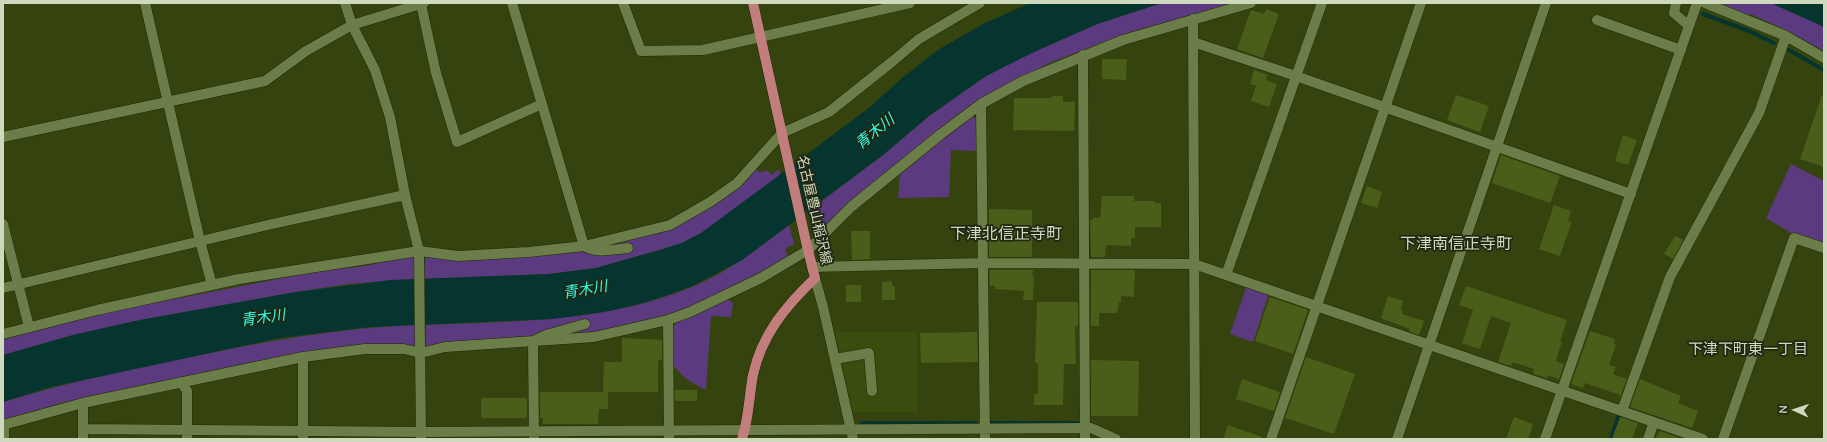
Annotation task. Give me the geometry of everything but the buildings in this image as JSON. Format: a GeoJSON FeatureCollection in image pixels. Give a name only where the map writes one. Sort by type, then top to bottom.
{"type":"FeatureCollection","features":[{"type":"Feature","properties":{"kind":"main road","name":"名古屋豊山稲沢線"},"geometry":{"type":"LineString","coordinates":[[745,436],[753,374],[762,348],[774,324],[790,302],[815,278],[806,246],[753,3]]}},
{"type":"Feature","properties":{"kind":"street"},"geometry":{"type":"LineString","coordinates":[[145,3],[200,241],[212,285]]}},
{"type":"Feature","properties":{"kind":"street"},"geometry":{"type":"LineString","coordinates":[[345,3],[352,25],[374,70],[390,117],[419,254],[421,435]]}},
{"type":"Feature","properties":{"kind":"street"},"geometry":{"type":"LineString","coordinates":[[3,137],[265,81],[306,51],[352,25],[423,3],[436,73],[457,142],[542,104]]}},
{"type":"Feature","properties":{"kind":"street"},"geometry":{"type":"LineString","coordinates":[[512,3],[584,246],[590,250],[628,248]]}},
{"type":"Feature","properties":{"kind":"street"},"geometry":{"type":"LineString","coordinates":[[623,3],[641,51],[703,50],[910,3]]}},
{"type":"Feature","properties":{"kind":"street"},"geometry":{"type":"LineString","coordinates":[[3,334],[97,310],[239,279],[419,254],[458,256],[529,252],[584,246],[670,224],[710,202],[737,183],[782,133],[829,112],[919,39],[980,3]]}},
{"type":"Feature","properties":{"kind":"street"},"geometry":{"type":"LineString","coordinates":[[4,439],[4,425],[83,402],[303,357],[365,349],[421,350],[594,337],[668,320],[690,312],[761,278],[806,246],[851,207],[941,134],[981,104],[1023,81],[1082,55],[1123,40],[1251,3]]}},
{"type":"Feature","properties":{"kind":"street"},"geometry":{"type":"LineString","coordinates":[[1226,275],[1322,3]]}},
{"type":"Feature","properties":{"kind":"street"},"geometry":{"type":"LineString","coordinates":[[1271,439],[1421,3]]}},
{"type":"Feature","properties":{"kind":"street"},"geometry":{"type":"LineString","coordinates":[[1397,439],[1546,3]]}},
{"type":"Feature","properties":{"kind":"street"},"geometry":{"type":"LineString","coordinates":[[1676,3],[1674,13],[1689,26]]}},
{"type":"Feature","properties":{"kind":"street"},"geometry":{"type":"LineString","coordinates":[[1545,439],[1697,3]]}},
{"type":"Feature","properties":{"kind":"street"},"geometry":{"type":"LineString","coordinates":[[1705,3],[1786,36],[1824,58]]}},
{"type":"Feature","properties":{"kind":"street"},"geometry":{"type":"LineString","coordinates":[[1193,19],[1195,439]]}},
{"type":"Feature","properties":{"kind":"street"},"geometry":{"type":"LineString","coordinates":[[1597,20],[1681,50]]}},
{"type":"Feature","properties":{"kind":"street"},"geometry":{"type":"LineString","coordinates":[[1622,411],[1670,277],[1760,113],[1786,36]]}},
{"type":"Feature","properties":{"kind":"street"},"geometry":{"type":"LineString","coordinates":[[1193,42],[1296,76],[1631,194]]}},
{"type":"Feature","properties":{"kind":"street"},"geometry":{"type":"LineString","coordinates":[[1082,55],[1085,263],[1085,439]]}},
{"type":"Feature","properties":{"kind":"street"},"geometry":{"type":"LineString","coordinates":[[981,104],[985,434]]}},
{"type":"Feature","properties":{"kind":"street"},"geometry":{"type":"LineString","coordinates":[[3,288],[200,241],[406,195]]}},
{"type":"Feature","properties":{"kind":"street"},"geometry":{"type":"LineString","coordinates":[[3,224],[29,327]]}},
{"type":"Feature","properties":{"kind":"street"},"geometry":{"type":"LineString","coordinates":[[1724,439],[1794,238],[1824,248]]}},
{"type":"Feature","properties":{"kind":"street"},"geometry":{"type":"LineString","coordinates":[[812,267],[983,263],[1194,264],[1703,439]]}},
{"type":"Feature","properties":{"kind":"street"},"geometry":{"type":"LineString","coordinates":[[815,278],[852,434]]}},
{"type":"Feature","properties":{"kind":"street"},"geometry":{"type":"LineString","coordinates":[[668,320],[669,435]]}},
{"type":"Feature","properties":{"kind":"street"},"geometry":{"type":"LineString","coordinates":[[533,341],[546,335],[585,324]]}},
{"type":"Feature","properties":{"kind":"street"},"geometry":{"type":"LineString","coordinates":[[533,341],[534,435]]}},
{"type":"Feature","properties":{"kind":"street"},"geometry":{"type":"LineString","coordinates":[[835,360],[869,353],[872,391]]}},
{"type":"Feature","properties":{"kind":"street"},"geometry":{"type":"LineString","coordinates":[[303,357],[303,435]]}},
{"type":"Feature","properties":{"kind":"street"},"geometry":{"type":"LineString","coordinates":[[181,382],[187,391],[187,434]]}},
{"type":"Feature","properties":{"kind":"street"},"geometry":{"type":"LineString","coordinates":[[83,402],[83,434],[745,436],[985,434],[1091,428],[1116,439]]}},
{"type":"Feature","properties":{"kind":"street"},"geometry":{"type":"LineString","coordinates":[[1648,439],[1654,422]]}},
{"type":"Feature","properties":{"kind":"shaded area"},"geometry":{"type":"Polygon","coordinates":[[[1162,3],[1236,3],[1127,33],[1049,63],[982,100],[816,236],[810,210],[883,155],[929,116],[986,76],[1034,52],[1097,24],[1162,3]]]}},
{"type":"Feature","properties":{"kind":"shaded area"},"geometry":{"type":"Polygon","coordinates":[[[1716,3],[1771,3],[1824,27],[1824,51],[1786,30],[1753,15],[1744,14],[1716,3]]]}},
{"type":"Feature","properties":{"kind":"shaded area"},"geometry":{"type":"Polygon","coordinates":[[[971,116],[978,119],[977,151],[951,150],[949,197],[898,198],[900,175],[971,116]]]}},
{"type":"Feature","properties":{"kind":"shaded area"},"geometry":{"type":"Polygon","coordinates":[[[1791,164],[1824,181],[1824,244],[1791,233],[1766,218],[1791,164]]]}},
{"type":"Feature","properties":{"kind":"shaded area"},"geometry":{"type":"Polygon","coordinates":[[[756,168],[760,173],[767,170],[771,175],[779,169],[780,175],[701,233],[682,243],[596,268],[549,274],[424,279],[425,258],[443,256],[579,252],[601,253],[596,248],[670,228],[756,168]]]}},
{"type":"Feature","properties":{"kind":"shaded area"},"geometry":{"type":"Polygon","coordinates":[[[789,225],[794,244],[785,249],[788,256],[760,274],[691,308],[665,317],[593,333],[426,348],[426,325],[538,320],[576,316],[649,302],[685,290],[728,269],[789,225]]]}},
{"type":"Feature","properties":{"kind":"shaded area"},"geometry":{"type":"Polygon","coordinates":[[[395,258],[415,258],[415,279],[348,284],[140,320],[73,335],[3,355],[3,340],[40,329],[114,311],[313,272],[385,262],[395,258]]]}},
{"type":"Feature","properties":{"kind":"shaded area"},"geometry":{"type":"Polygon","coordinates":[[[1247,285],[1269,293],[1253,342],[1230,334],[1247,285]]]}},
{"type":"Feature","properties":{"kind":"shaded area"},"geometry":{"type":"Polygon","coordinates":[[[727,299],[733,303],[731,317],[711,316],[706,389],[703,389],[685,378],[672,364],[672,328],[678,321],[727,299]]]}},
{"type":"Feature","properties":{"kind":"shaded area"},"geometry":{"type":"Polygon","coordinates":[[[416,325],[415,348],[363,345],[315,350],[61,403],[3,420],[3,402],[97,377],[219,351],[303,336],[359,329],[416,325]]]}},
{"type":"Feature","properties":{"kind":"shaded area"},"geometry":{"type":"Polygon","coordinates":[[[835,332],[917,332],[918,412],[853,412],[835,332]]]}},
{"type":"Feature","properties":{"kind":"water","name":"青木川"},"geometry":{"type":"Polygon","coordinates":[[[1030,3],[1162,3],[1097,24],[1034,52],[986,76],[929,116],[883,155],[742,260],[695,285],[636,305],[604,312],[553,319],[370,327],[280,338],[51,387],[3,402],[3,355],[73,335],[140,320],[296,292],[391,280],[549,274],[596,268],[682,243],[701,233],[870,107],[902,78],[938,50],[983,24],[1030,3]]]}},
{"type":"Feature","properties":{"kind":"water"},"geometry":{"type":"Polygon","coordinates":[[[1771,3],[1824,3],[1824,27],[1771,3]]]}},
{"type":"Feature","properties":{"kind":"waterway"},"geometry":{"type":"LineString","coordinates":[[1703,14],[1749,31],[1774,43]]}},
{"type":"Feature","properties":{"kind":"waterway"},"geometry":{"type":"LineString","coordinates":[[1789,50],[1824,70]]}},
{"type":"Feature","properties":{"kind":"waterway"},"geometry":{"type":"LineString","coordinates":[[1611,439],[1619,415]]}},
{"type":"Feature","properties":{"kind":"waterway"},"geometry":{"type":"LineString","coordinates":[[862,423],[976,423]]}},
{"type":"Feature","properties":{"kind":"waterway"},"geometry":{"type":"LineString","coordinates":[[990,423],[1078,423]]}},
{"type":"Feature","properties":{"kind":"district","name":"下津北信正寺町"},"geometry":{"type":"Point","coordinates":[1006,234]}},
{"type":"Feature","properties":{"kind":"district","name":"下津南信正寺町"},"geometry":{"type":"Point","coordinates":[1456,244]}},
{"type":"Feature","properties":{"kind":"district","name":"下津下町東一丁目"},"geometry":{"type":"Point","coordinates":[1748,349]}}]}
